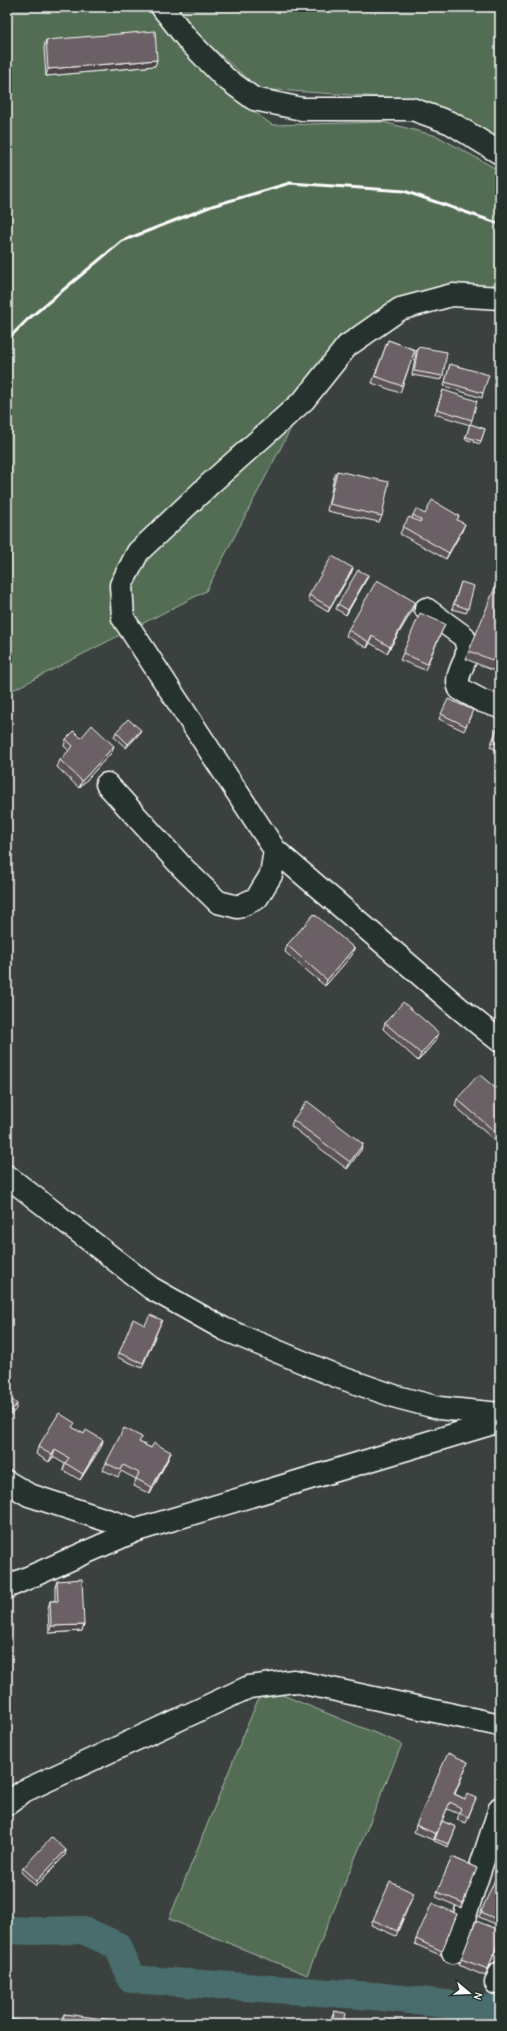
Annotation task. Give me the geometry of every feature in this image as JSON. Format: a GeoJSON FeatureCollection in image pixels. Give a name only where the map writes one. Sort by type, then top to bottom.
{"type":"FeatureCollection","features":[{"type":"Feature","properties":{"kind":"street"},"geometry":{"type":"LineString","coordinates":[[162,7],[188,40],[224,77],[254,99],[302,109],[412,109],[452,123],[500,153]]}},
{"type":"Feature","properties":{"kind":"street"},"geometry":{"type":"LineString","coordinates":[[500,298],[452,295],[400,309],[347,346],[304,400],[212,482],[138,552],[121,585],[123,618],[275,850],[459,1008],[500,1041]]}},
{"type":"Feature","properties":{"kind":"street"},"geometry":{"type":"LineString","coordinates":[[426,609],[463,636],[467,641],[469,649],[458,679],[460,689],[472,697],[500,707]]}},
{"type":"Feature","properties":{"kind":"street"},"geometry":{"type":"LineString","coordinates":[[107,784],[183,868],[218,902],[238,907],[257,898],[271,875],[275,850]]}},
{"type":"Feature","properties":{"kind":"street"},"geometry":{"type":"LineString","coordinates":[[7,1176],[151,1288],[224,1329],[336,1376],[397,1397],[439,1408],[500,1414]]}},
{"type":"Feature","properties":{"kind":"street"},"geometry":{"type":"LineString","coordinates":[[7,1587],[137,1530],[500,1422]]}},
{"type":"Feature","properties":{"kind":"street"},"geometry":{"type":"LineString","coordinates":[[7,1482],[29,1494],[137,1530]]}},
{"type":"Feature","properties":{"kind":"street"},"geometry":{"type":"LineString","coordinates":[[7,1804],[24,1791],[249,1687],[294,1681],[500,1725]]}},
{"type":"Feature","properties":{"kind":"street"},"geometry":{"type":"LineString","coordinates":[[453,1952],[500,1808]]}},
{"type":"Feature","properties":{"kind":"green space"},"geometry":{"type":"Polygon","coordinates":[[[7,7],[149,7],[201,71],[272,125],[383,122],[437,136],[500,171],[500,282],[339,336],[206,591],[7,693],[7,7]]]}},
{"type":"Feature","properties":{"kind":"green space"},"geometry":{"type":"Polygon","coordinates":[[[175,7],[500,7],[500,141],[414,99],[259,89],[196,33],[175,7]]]}},
{"type":"Feature","properties":{"kind":"green space"},"geometry":{"type":"Polygon","coordinates":[[[263,1687],[402,1744],[307,1975],[169,1919],[263,1687]]]}},
{"type":"Feature","properties":{"kind":"building"},"geometry":{"type":"Polygon","coordinates":[[[155,31],[157,60],[48,69],[46,40],[155,31]]]}},
{"type":"Feature","properties":{"kind":"building"},"geometry":{"type":"Polygon","coordinates":[[[388,340],[415,350],[402,386],[375,376],[388,340]]]}},
{"type":"Feature","properties":{"kind":"building"},"geometry":{"type":"Polygon","coordinates":[[[418,347],[447,352],[443,376],[414,371],[418,347]]]}},
{"type":"Feature","properties":{"kind":"building"},"geometry":{"type":"Polygon","coordinates":[[[450,364],[489,375],[483,393],[445,382],[450,364]]]}},
{"type":"Feature","properties":{"kind":"building"},"geometry":{"type":"Polygon","coordinates":[[[443,390],[477,401],[472,420],[437,409],[443,390]]]}},
{"type":"Feature","properties":{"kind":"building"},"geometry":{"type":"Polygon","coordinates":[[[470,424],[485,429],[481,441],[466,437],[470,424]]]}},
{"type":"Feature","properties":{"kind":"building"},"geometry":{"type":"Polygon","coordinates":[[[337,471],[389,482],[382,516],[329,504],[337,471]]]}},
{"type":"Feature","properties":{"kind":"building"},"geometry":{"type":"Polygon","coordinates":[[[432,500],[459,516],[457,520],[465,524],[449,553],[403,527],[409,517],[420,522],[421,520],[413,515],[416,509],[425,514],[432,500]]]}},
{"type":"Feature","properties":{"kind":"building"},"geometry":{"type":"Polygon","coordinates":[[[332,556],[353,568],[330,607],[309,595],[332,556]]]}},
{"type":"Feature","properties":{"kind":"building"},"geometry":{"type":"Polygon","coordinates":[[[358,570],[368,575],[348,610],[338,604],[358,570]]]}},
{"type":"Feature","properties":{"kind":"building"},"geometry":{"type":"Polygon","coordinates":[[[377,580],[415,602],[390,647],[372,636],[369,642],[348,630],[377,580]]]}},
{"type":"Feature","properties":{"kind":"building"},"geometry":{"type":"Polygon","coordinates":[[[498,580],[500,581],[500,663],[469,651],[498,580]]]}},
{"type":"Feature","properties":{"kind":"building"},"geometry":{"type":"Polygon","coordinates":[[[461,582],[474,586],[468,609],[454,604],[461,582]]]}},
{"type":"Feature","properties":{"kind":"building"},"geometry":{"type":"Polygon","coordinates":[[[420,613],[445,624],[427,664],[403,653],[420,613]]]}},
{"type":"Feature","properties":{"kind":"building"},"geometry":{"type":"Polygon","coordinates":[[[448,699],[473,710],[466,726],[441,714],[448,699]]]}},
{"type":"Feature","properties":{"kind":"building"},"geometry":{"type":"Polygon","coordinates":[[[128,719],[141,730],[128,744],[116,732],[128,719]]]}},
{"type":"Feature","properties":{"kind":"building"},"geometry":{"type":"Polygon","coordinates":[[[500,721],[500,745],[492,742],[500,721]]]}},
{"type":"Feature","properties":{"kind":"building"},"geometry":{"type":"Polygon","coordinates":[[[92,725],[114,746],[82,781],[60,760],[73,746],[66,739],[74,731],[81,738],[92,725]]]}},
{"type":"Feature","properties":{"kind":"building"},"geometry":{"type":"Polygon","coordinates":[[[314,914],[354,948],[327,980],[287,945],[314,914]]]}},
{"type":"Feature","properties":{"kind":"building"},"geometry":{"type":"Polygon","coordinates":[[[403,1002],[439,1033],[421,1054],[385,1023],[403,1002]]]}},
{"type":"Feature","properties":{"kind":"building"},"geometry":{"type":"Polygon","coordinates":[[[479,1074],[500,1092],[500,1136],[457,1099],[479,1074]]]}},
{"type":"Feature","properties":{"kind":"building"},"geometry":{"type":"Polygon","coordinates":[[[307,1101],[363,1144],[350,1162],[293,1120],[307,1101]]]}},
{"type":"Feature","properties":{"kind":"building"},"geometry":{"type":"Polygon","coordinates":[[[150,1315],[162,1320],[143,1363],[119,1353],[133,1319],[145,1325],[150,1315]]]}},
{"type":"Feature","properties":{"kind":"building"},"geometry":{"type":"Polygon","coordinates":[[[7,1395],[17,1404],[7,1416],[7,1395]]]}},
{"type":"Feature","properties":{"kind":"building"},"geometry":{"type":"Polygon","coordinates":[[[59,1413],[75,1423],[72,1427],[84,1434],[86,1430],[103,1440],[83,1474],[65,1463],[69,1458],[55,1450],[52,1455],[38,1447],[59,1413]]]}},
{"type":"Feature","properties":{"kind":"building"},"geometry":{"type":"Polygon","coordinates":[[[124,1428],[142,1437],[139,1442],[151,1448],[154,1443],[171,1452],[152,1487],[136,1479],[139,1473],[123,1465],[120,1470],[106,1463],[124,1428]]]}},
{"type":"Feature","properties":{"kind":"building"},"geometry":{"type":"Polygon","coordinates":[[[82,1579],[84,1625],[51,1626],[50,1601],[58,1601],[57,1581],[82,1579]]]}},
{"type":"Feature","properties":{"kind":"building"},"geometry":{"type":"Polygon","coordinates":[[[448,1753],[468,1762],[454,1794],[465,1799],[467,1794],[476,1798],[468,1817],[459,1813],[461,1808],[450,1802],[436,1834],[416,1825],[448,1753]]]}},
{"type":"Feature","properties":{"kind":"building"},"geometry":{"type":"Polygon","coordinates":[[[442,1821],[456,1827],[449,1844],[435,1839],[442,1821]]]}},
{"type":"Feature","properties":{"kind":"building"},"geometry":{"type":"Polygon","coordinates":[[[52,1837],[66,1850],[37,1881],[23,1868],[52,1837]]]}},
{"type":"Feature","properties":{"kind":"building"},"geometry":{"type":"Polygon","coordinates":[[[452,1857],[477,1868],[463,1903],[437,1892],[452,1857]]]}},
{"type":"Feature","properties":{"kind":"building"},"geometry":{"type":"Polygon","coordinates":[[[496,1877],[500,1878],[500,1921],[481,1912],[496,1877]]]}},
{"type":"Feature","properties":{"kind":"building"},"geometry":{"type":"Polygon","coordinates":[[[390,1882],[414,1893],[397,1931],[373,1920],[390,1882]]]}},
{"type":"Feature","properties":{"kind":"building"},"geometry":{"type":"Polygon","coordinates":[[[432,1903],[457,1914],[442,1951],[416,1939],[432,1903]]]}},
{"type":"Feature","properties":{"kind":"building"},"geometry":{"type":"Polygon","coordinates":[[[476,1921],[500,1930],[500,1938],[488,1969],[461,1959],[476,1921]]]}},
{"type":"Feature","properties":{"kind":"building"},"geometry":{"type":"Polygon","coordinates":[[[334,2011],[345,2013],[343,2024],[332,2024],[334,2011]]]}},
{"type":"Feature","properties":{"kind":"building"},"geometry":{"type":"Polygon","coordinates":[[[64,2014],[113,2020],[112,2024],[63,2024],[64,2014]]]}},
{"type":"Feature","properties":{"kind":"building"},"geometry":{"type":"Polygon","coordinates":[[[7,2019],[43,2024],[7,2024],[7,2019]]]}},
{"type":"Feature","properties":{"kind":"building"},"geometry":{"type":"Polygon","coordinates":[[[350,2020],[389,2024],[350,2024],[350,2020]]]}},
{"type":"Feature","properties":{"kind":"building"},"geometry":{"type":"Polygon","coordinates":[[[389,2020],[400,2021],[400,2024],[389,2024],[389,2020]]]}},
{"type":"Feature","properties":{"kind":"building"},"geometry":{"type":"Polygon","coordinates":[[[266,2022],[292,2024],[265,2024],[266,2022]]]}},
{"type":"Feature","properties":{"kind":"waterway"},"geometry":{"type":"LineString","coordinates":[[7,1930],[83,1930],[118,1946],[131,1979],[374,1996],[500,2010]]}},
{"type":"Feature","properties":{"kind":"railway"},"geometry":{"type":"LineString","coordinates":[[7,340],[27,320],[122,241],[212,206],[290,183],[404,191],[500,224]]}}]}
